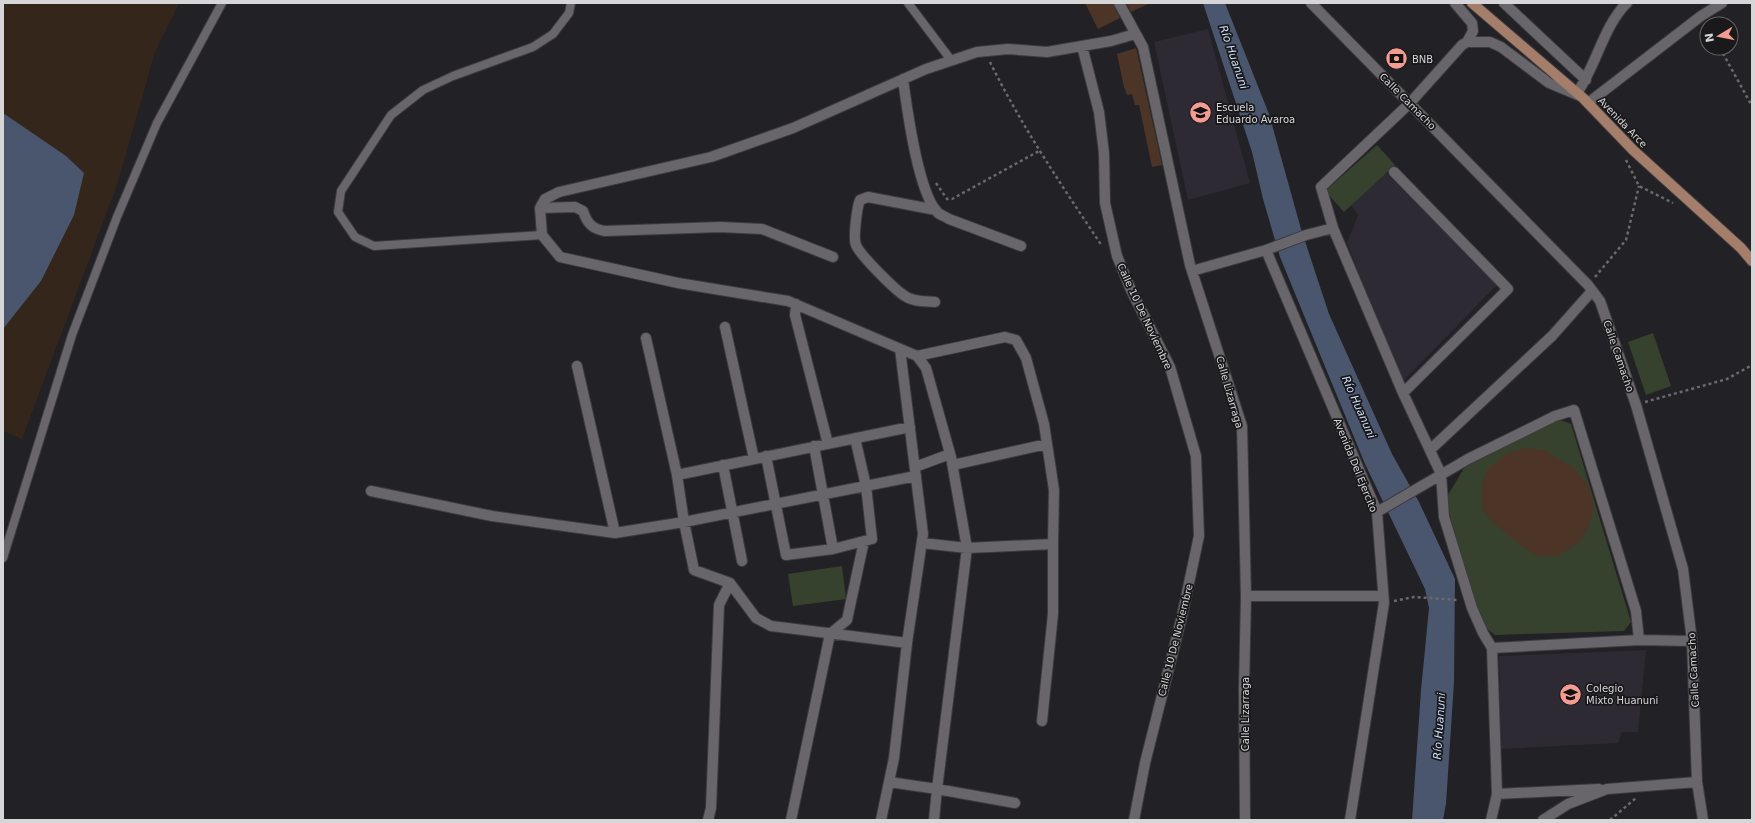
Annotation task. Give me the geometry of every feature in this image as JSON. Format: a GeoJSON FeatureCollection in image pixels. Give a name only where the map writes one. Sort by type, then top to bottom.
{"type":"FeatureCollection","features":[{"type":"Feature","properties":{"kind":"main road","name":"Avenida Arce"},"geometry":{"type":"LineString","coordinates":[[1472,3],[1583,98],[1633,150],[1740,248],[1752,261]]}},
{"type":"Feature","properties":{"kind":"street","name":"Calle Lizarraga"},"geometry":{"type":"LineString","coordinates":[[1119,3],[1143,47],[1192,271],[1242,426],[1246,596],[1244,688],[1245,820]]}},
{"type":"Feature","properties":{"kind":"street","name":"Calle Camacho"},"geometry":{"type":"LineString","coordinates":[[1311,3],[1590,288],[1600,301],[1636,405],[1683,569],[1692,641],[1697,782],[1703,820]]}},
{"type":"Feature","properties":{"kind":"street"},"geometry":{"type":"LineString","coordinates":[[1455,3],[1472,23],[1473,31],[1468,42]]}},
{"type":"Feature","properties":{"kind":"street"},"geometry":{"type":"LineString","coordinates":[[1504,3],[1586,80]]}},
{"type":"Feature","properties":{"kind":"street"},"geometry":{"type":"LineString","coordinates":[[1583,98],[1722,3]]}},
{"type":"Feature","properties":{"kind":"street"},"geometry":{"type":"LineString","coordinates":[[1583,98],[1586,80],[1611,27],[1625,4]]}},
{"type":"Feature","properties":{"kind":"street"},"geometry":{"type":"LineString","coordinates":[[934,820],[967,548],[953,465],[926,368],[917,356],[788,301],[678,283],[560,257],[542,235],[540,208],[545,199],[559,192],[711,157],[793,128],[903,79],[951,60],[977,52],[1008,49],[1047,52],[1111,41],[1135,34]]}},
{"type":"Feature","properties":{"kind":"street"},"geometry":{"type":"LineString","coordinates":[[1491,820],[1497,794],[1492,648],[1483,633],[1472,608],[1444,517],[1441,474],[1431,449],[1404,393],[1333,228],[1320,187],[1410,103],[1462,45],[1468,42],[1490,42],[1501,47],[1549,84],[1583,98]]}},
{"type":"Feature","properties":{"kind":"street","name":"Calle 10 De Noviembre"},"geometry":{"type":"LineString","coordinates":[[1082,46],[1099,112],[1104,153],[1105,203],[1117,256],[1131,290],[1170,366],[1196,456],[1199,536],[1182,616],[1147,756],[1134,820]]}},
{"type":"Feature","properties":{"kind":"street"},"geometry":{"type":"LineString","coordinates":[[903,79],[909,124],[918,164],[929,198],[938,213],[949,219],[1021,246]]}},
{"type":"Feature","properties":{"kind":"street"},"geometry":{"type":"LineString","coordinates":[[1394,172],[1508,289],[1404,393]]}},
{"type":"Feature","properties":{"kind":"street"},"geometry":{"type":"LineString","coordinates":[[935,302],[918,301],[905,297],[863,257],[855,244],[857,207],[860,200],[868,197],[936,210]]}},
{"type":"Feature","properties":{"kind":"street"},"geometry":{"type":"LineString","coordinates":[[540,208],[575,207],[583,211],[587,222],[596,230],[605,231],[720,227],[762,229],[833,257]]}},
{"type":"Feature","properties":{"kind":"street"},"geometry":{"type":"LineString","coordinates":[[1192,271],[1270,249],[1306,235],[1333,228]]}},
{"type":"Feature","properties":{"kind":"street","name":"Avenida Del Ejercito"},"geometry":{"type":"LineString","coordinates":[[1270,249],[1381,510],[1383,600],[1350,820]]}},
{"type":"Feature","properties":{"kind":"street"},"geometry":{"type":"LineString","coordinates":[[1431,449],[1552,336],[1590,288]]}},
{"type":"Feature","properties":{"kind":"street"},"geometry":{"type":"LineString","coordinates":[[796,304],[795,315],[828,444]]}},
{"type":"Feature","properties":{"kind":"street"},"geometry":{"type":"LineString","coordinates":[[724,327],[754,459]]}},
{"type":"Feature","properties":{"kind":"street"},"geometry":{"type":"LineString","coordinates":[[917,356],[1005,337],[1016,340],[1026,358],[1044,424],[1054,490],[1053,614],[1042,721]]}},
{"type":"Feature","properties":{"kind":"street"},"geometry":{"type":"LineString","coordinates":[[646,338],[677,475],[684,522],[694,570],[730,583],[756,618],[771,626],[907,643]]}},
{"type":"Feature","properties":{"kind":"street"},"geometry":{"type":"LineString","coordinates":[[881,820],[894,758],[907,643],[923,534],[900,349]]}},
{"type":"Feature","properties":{"kind":"street"},"geometry":{"type":"LineString","coordinates":[[577,366],[615,533]]}},
{"type":"Feature","properties":{"kind":"street"},"geometry":{"type":"LineString","coordinates":[[1381,510],[1441,474],[1555,416],[1574,410],[1636,611],[1639,640]]}},
{"type":"Feature","properties":{"kind":"street"},"geometry":{"type":"LineString","coordinates":[[677,475],[910,426]]}},
{"type":"Feature","properties":{"kind":"street"},"geometry":{"type":"LineString","coordinates":[[766,456],[786,555],[833,549],[872,539],[866,486],[854,438]]}},
{"type":"Feature","properties":{"kind":"street"},"geometry":{"type":"LineString","coordinates":[[953,465],[1047,444]]}},
{"type":"Feature","properties":{"kind":"street"},"geometry":{"type":"LineString","coordinates":[[814,446],[833,549]]}},
{"type":"Feature","properties":{"kind":"street"},"geometry":{"type":"LineString","coordinates":[[371,491],[492,516],[615,533],[684,522],[866,486],[916,471],[950,454]]}},
{"type":"Feature","properties":{"kind":"street"},"geometry":{"type":"LineString","coordinates":[[723,465],[742,560]]}},
{"type":"Feature","properties":{"kind":"street"},"geometry":{"type":"LineString","coordinates":[[791,820],[830,634],[847,620],[864,541]]}},
{"type":"Feature","properties":{"kind":"street"},"geometry":{"type":"LineString","coordinates":[[922,543],[967,548],[1053,544]]}},
{"type":"Feature","properties":{"kind":"street"},"geometry":{"type":"LineString","coordinates":[[708,820],[711,808],[719,605],[730,583]]}},
{"type":"Feature","properties":{"kind":"street"},"geometry":{"type":"LineString","coordinates":[[1246,596],[1383,600]]}},
{"type":"Feature","properties":{"kind":"street"},"geometry":{"type":"LineString","coordinates":[[1492,648],[1639,640],[1692,641]]}},
{"type":"Feature","properties":{"kind":"street"},"geometry":{"type":"LineString","coordinates":[[889,782],[1015,803]]}},
{"type":"Feature","properties":{"kind":"street"},"geometry":{"type":"LineString","coordinates":[[1497,794],[1607,789],[1697,782]]}},
{"type":"Feature","properties":{"kind":"street"},"geometry":{"type":"LineString","coordinates":[[1543,820],[1568,804],[1607,789]]}},
{"type":"Feature","properties":{"kind":"lane"},"geometry":{"type":"LineString","coordinates":[[3,558],[72,335],[117,217],[157,123],[222,3]]}},
{"type":"Feature","properties":{"kind":"lane"},"geometry":{"type":"LineString","coordinates":[[542,235],[374,246],[355,237],[338,212],[341,190],[391,115],[429,88],[454,76],[533,47],[553,34],[570,13],[571,3]]}},
{"type":"Feature","properties":{"kind":"lane"},"geometry":{"type":"LineString","coordinates":[[908,3],[951,60]]}},
{"type":"Feature","properties":{"kind":"path"},"geometry":{"type":"LineString","coordinates":[[985,51],[1008,98],[1039,151],[1103,247]]}},
{"type":"Feature","properties":{"kind":"path"},"geometry":{"type":"LineString","coordinates":[[1724,56],[1752,106]]}},
{"type":"Feature","properties":{"kind":"path"},"geometry":{"type":"LineString","coordinates":[[918,164],[929,172],[947,199],[952,199],[1039,151]]}},
{"type":"Feature","properties":{"kind":"path"},"geometry":{"type":"LineString","coordinates":[[1590,288],[1626,240],[1639,186]]}},
{"type":"Feature","properties":{"kind":"path"},"geometry":{"type":"LineString","coordinates":[[1636,405],[1726,379],[1752,365]]}},
{"type":"Feature","properties":{"kind":"path"},"geometry":{"type":"LineString","coordinates":[[1383,600],[1414,597],[1455,599]]}},
{"type":"Feature","properties":{"kind":"path"},"geometry":{"type":"LineString","coordinates":[[1610,820],[1652,785]]}},
{"type":"Feature","properties":{"kind":"shaded area"},"geometry":{"type":"Polygon","coordinates":[[[3,3],[179,3],[155,52],[118,182],[22,439],[3,431],[3,3]]]}},
{"type":"Feature","properties":{"kind":"shaded area","name":"Escuela Eduardo Avaroa"},"geometry":{"type":"Polygon","coordinates":[[[1208,29],[1250,183],[1188,200],[1154,42],[1208,29]]]}},
{"type":"Feature","properties":{"kind":"shaded area"},"geometry":{"type":"Polygon","coordinates":[[[1386,173],[1497,285],[1402,382],[1347,243],[1358,215],[1351,205],[1386,173]]]}},
{"type":"Feature","properties":{"kind":"shaded area","name":"Colegio Mixto Huanuni"},"geometry":{"type":"Polygon","coordinates":[[[1646,650],[1638,732],[1622,732],[1618,743],[1501,749],[1499,656],[1646,650]]]}},
{"type":"Feature","properties":{"kind":"green space"},"geometry":{"type":"Polygon","coordinates":[[[1377,145],[1395,165],[1344,212],[1325,191],[1377,145]]]}},
{"type":"Feature","properties":{"kind":"green space"},"geometry":{"type":"Polygon","coordinates":[[[1653,333],[1671,386],[1646,395],[1628,342],[1653,333]]]}},
{"type":"Feature","properties":{"kind":"green space"},"geometry":{"type":"Polygon","coordinates":[[[1558,419],[1571,424],[1631,622],[1624,631],[1495,635],[1482,625],[1445,500],[1467,463],[1558,419]]]}},
{"type":"Feature","properties":{"kind":"green space"},"geometry":{"type":"Polygon","coordinates":[[[842,566],[846,599],[793,606],[788,574],[842,566]]]}},
{"type":"Feature","properties":{"kind":"water","name":"Río Huanuni"},"geometry":{"type":"Polygon","coordinates":[[[1203,3],[1225,3],[1269,114],[1301,229],[1329,314],[1392,454],[1419,502],[1455,579],[1454,682],[1446,804],[1443,820],[1412,820],[1421,690],[1429,608],[1425,589],[1365,464],[1280,257],[1263,199],[1252,152],[1203,3]]]}},
{"type":"Feature","properties":{"kind":"water"},"geometry":{"type":"Polygon","coordinates":[[[3,113],[66,156],[84,173],[74,215],[41,281],[3,329],[3,113]]]}},
{"type":"Feature","properties":{"kind":"building"},"geometry":{"type":"Polygon","coordinates":[[[1085,3],[1113,3],[1120,18],[1098,29],[1085,3]]]}},
{"type":"Feature","properties":{"kind":"building"},"geometry":{"type":"Polygon","coordinates":[[[1126,3],[1150,3],[1131,12],[1126,3]]]}},
{"type":"Feature","properties":{"kind":"building"},"geometry":{"type":"Polygon","coordinates":[[[1136,48],[1162,165],[1152,167],[1139,105],[1135,105],[1132,94],[1127,95],[1117,54],[1136,48]]]}},
{"type":"Feature","properties":{"kind":"building"},"geometry":{"type":"Polygon","coordinates":[[[1525,448],[1544,450],[1574,468],[1588,485],[1594,507],[1588,528],[1580,542],[1557,556],[1538,556],[1520,545],[1488,518],[1482,507],[1481,486],[1488,468],[1508,453],[1525,448]]]}},
{"type":"Feature","properties":{"kind":"place","name":"BNB"},"geometry":{"type":"Point","coordinates":[1396,59]}},
{"type":"Feature","properties":{"kind":"place","name":"Escuela Eduardo Avaroa"},"geometry":{"type":"Point","coordinates":[1200,113]}},
{"type":"Feature","properties":{"kind":"place","name":"Colegio Mixto Huanuni"},"geometry":{"type":"Point","coordinates":[1571,694]}}]}
